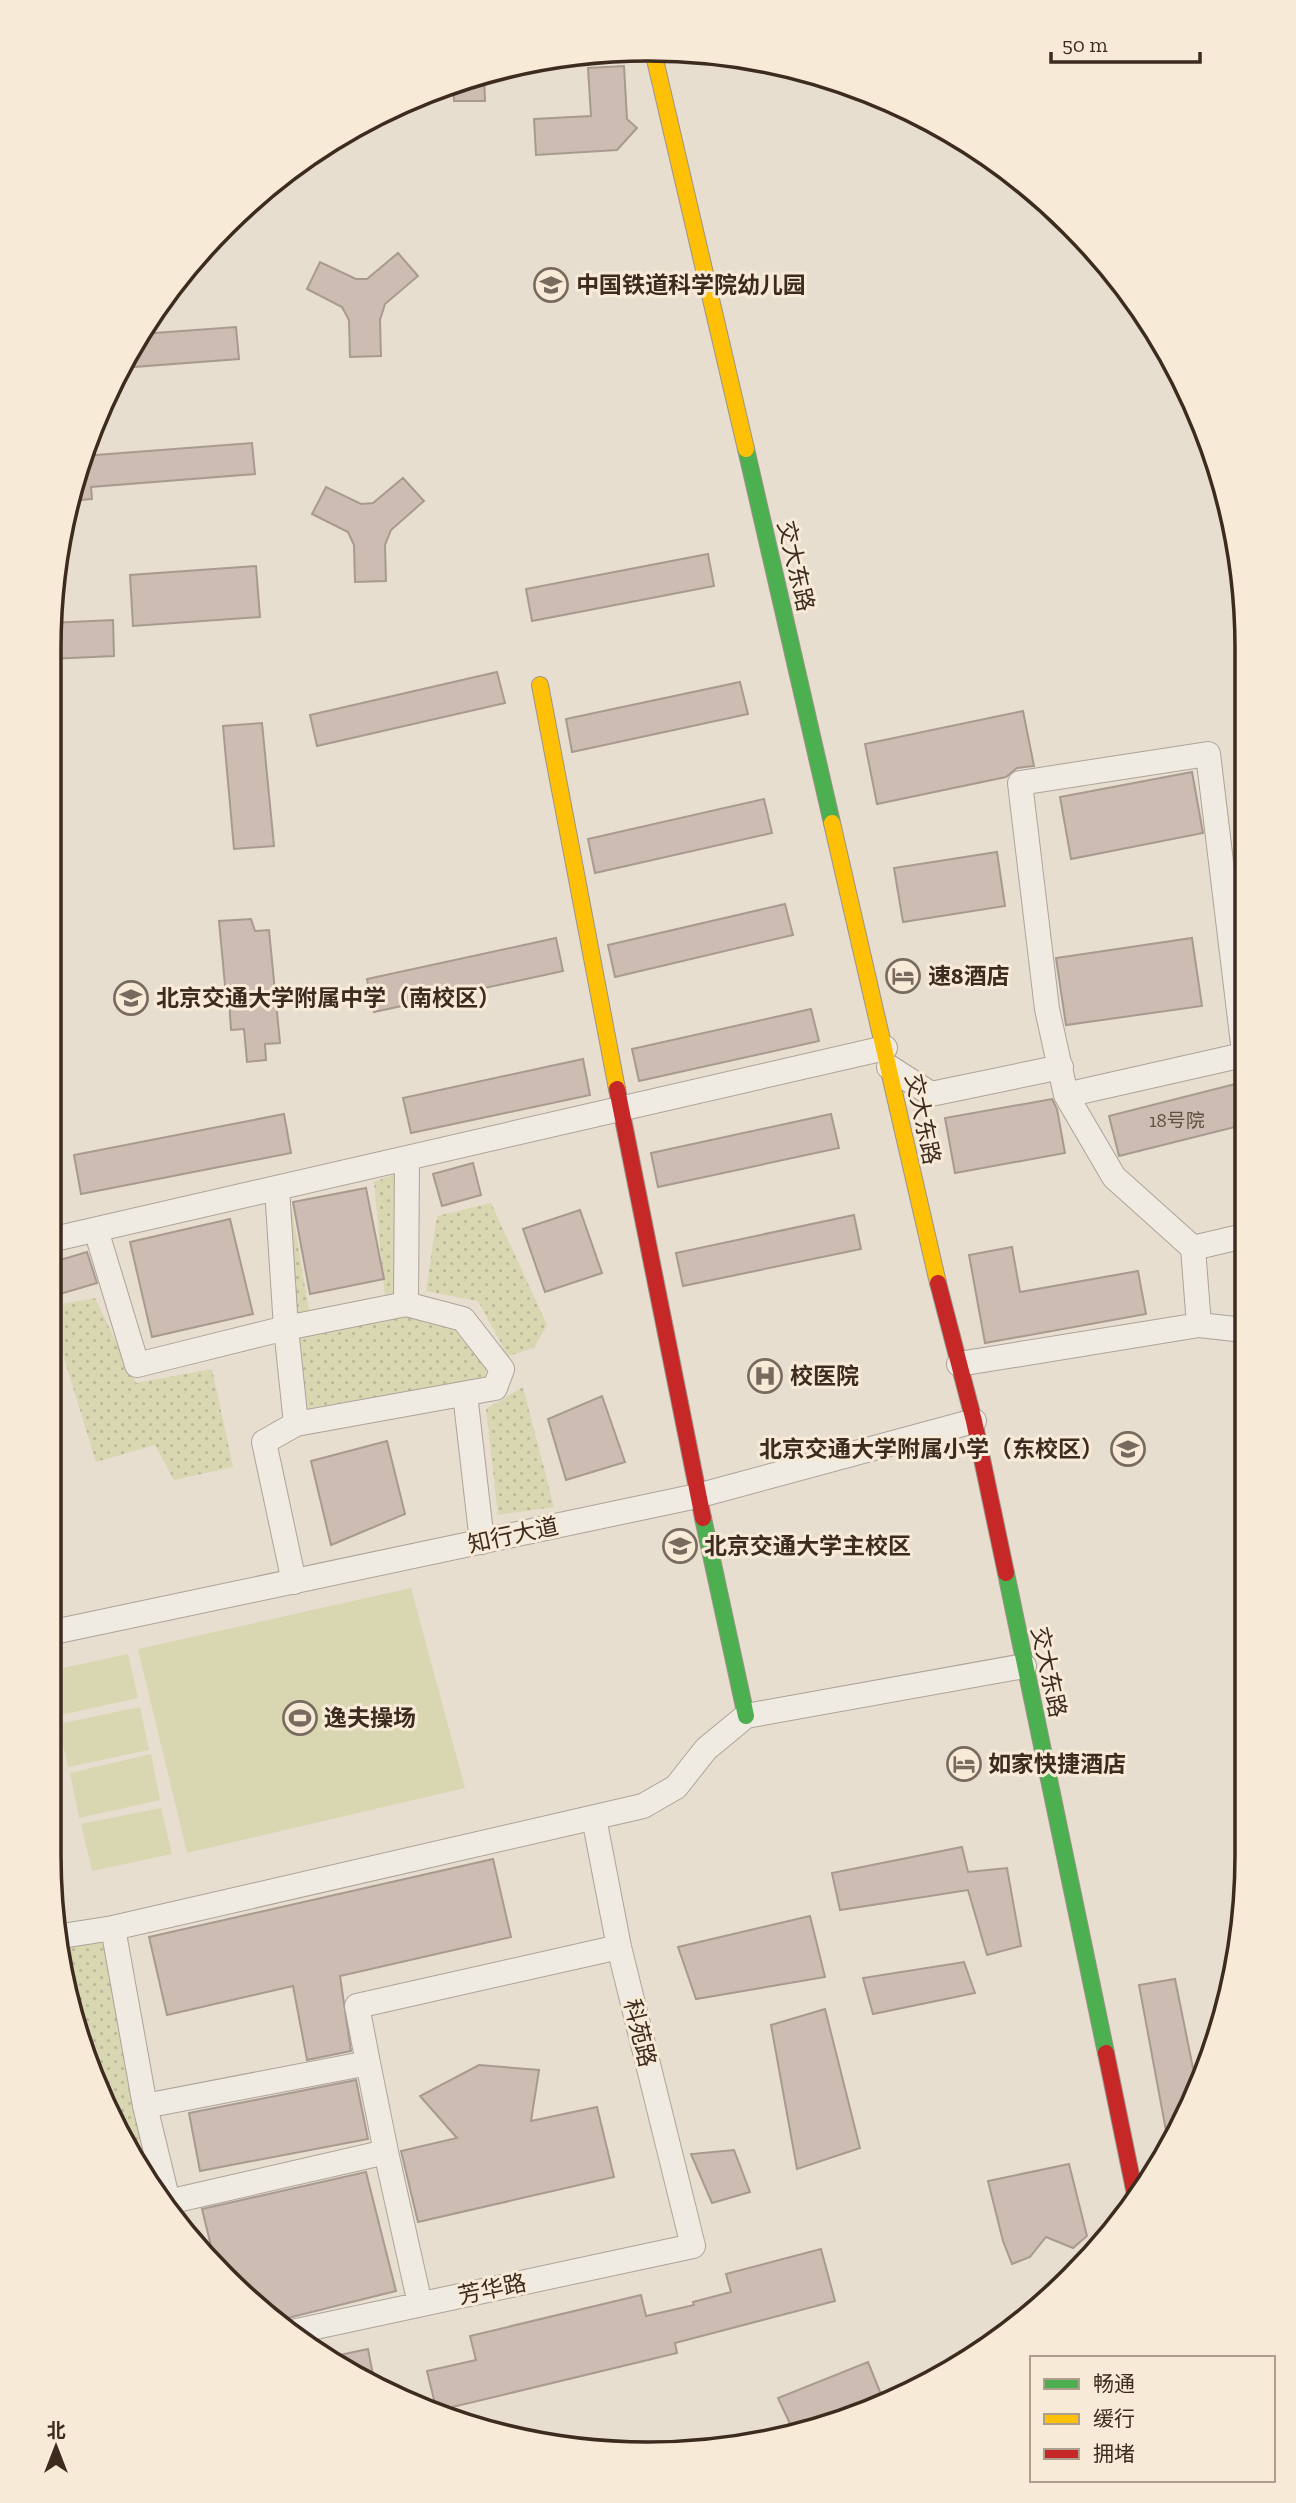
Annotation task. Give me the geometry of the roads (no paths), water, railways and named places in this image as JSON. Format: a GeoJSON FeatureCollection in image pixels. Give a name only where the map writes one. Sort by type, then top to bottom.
{"type":"FeatureCollection","features":[{"type":"Feature","properties":{"kind":"street","name":"交大东路"},"geometry":{"type":"LineString","coordinates":[[655,61],[887,1057],[922,1223],[974,1421],[1133,2185]]}},
{"type":"Feature","properties":{"kind":"street"},"geometry":{"type":"LineString","coordinates":[[540,685],[619,1108],[697,1496],[746,1716]]}},
{"type":"Feature","properties":{"kind":"street"},"geometry":{"type":"LineString","coordinates":[[1199,1325],[1193,1248],[1114,1177],[1066,1095],[1047,1009],[1020,783],[1208,754],[1235,978]]}},
{"type":"Feature","properties":{"kind":"street"},"geometry":{"type":"LineString","coordinates":[[61,1238],[619,1108],[887,1057],[931,1094],[1061,1067]]}},
{"type":"Feature","properties":{"kind":"street"},"geometry":{"type":"LineString","coordinates":[[1066,1095],[1235,1057]]}},
{"type":"Feature","properties":{"kind":"street"},"geometry":{"type":"LineString","coordinates":[[406,1304],[407,1158]]}},
{"type":"Feature","properties":{"kind":"street"},"geometry":{"type":"LineString","coordinates":[[277,1188],[286,1328],[296,1424]]}},
{"type":"Feature","properties":{"kind":"street"},"geometry":{"type":"LineString","coordinates":[[96,1230],[137,1365],[286,1328],[406,1304],[463,1319],[502,1369],[495,1388],[296,1424],[264,1441],[293,1582]]}},
{"type":"Feature","properties":{"kind":"street"},"geometry":{"type":"LineString","coordinates":[[1193,1248],[1235,1239]]}},
{"type":"Feature","properties":{"kind":"street"},"geometry":{"type":"LineString","coordinates":[[958,1364],[1199,1325],[1235,1330]]}},
{"type":"Feature","properties":{"kind":"street"},"geometry":{"type":"LineString","coordinates":[[465,1394],[482,1542]]}},
{"type":"Feature","properties":{"kind":"street","name":"知行大道"},"geometry":{"type":"LineString","coordinates":[[61,1630],[697,1496],[974,1421]]}},
{"type":"Feature","properties":{"kind":"street"},"geometry":{"type":"LineString","coordinates":[[67,1935],[113,1928],[643,1806],[676,1787],[706,1749],[746,1716],[1024,1666]]}},
{"type":"Feature","properties":{"kind":"street","name":"科苑路"},"geometry":{"type":"LineString","coordinates":[[594,1818],[618,1947],[693,2246]]}},
{"type":"Feature","properties":{"kind":"street"},"geometry":{"type":"LineString","coordinates":[[113,1928],[145,2106],[142,2141],[155,2172]]}},
{"type":"Feature","properties":{"kind":"street"},"geometry":{"type":"LineString","coordinates":[[419,2304],[357,2006],[618,1947]]}},
{"type":"Feature","properties":{"kind":"street"},"geometry":{"type":"LineString","coordinates":[[145,2106],[368,2063]]}},
{"type":"Feature","properties":{"kind":"street"},"geometry":{"type":"LineString","coordinates":[[179,2208],[386,2151]]}},
{"type":"Feature","properties":{"kind":"street","name":"芳华路"},"geometry":{"type":"LineString","coordinates":[[303,2330],[693,2246]]}},
{"type":"Feature","properties":{"kind":"place","name":"中国铁道科学院幼儿园"},"geometry":{"type":"Point","coordinates":[551,285]}},
{"type":"Feature","properties":{"kind":"place","name":"速8酒店"},"geometry":{"type":"Point","coordinates":[903,976]}},
{"type":"Feature","properties":{"kind":"place","name":"北京交通大学附属中学（南校区）"},"geometry":{"type":"Point","coordinates":[131,998]}},
{"type":"Feature","properties":{"kind":"place","name":"校医院"},"geometry":{"type":"Point","coordinates":[765,1376]}},
{"type":"Feature","properties":{"kind":"place","name":"北京交通大学附属小学（东校区）"},"geometry":{"type":"Point","coordinates":[1128,1449]}},
{"type":"Feature","properties":{"kind":"place","name":"北京交通大学主校区"},"geometry":{"type":"Point","coordinates":[680,1546]}},
{"type":"Feature","properties":{"kind":"place","name":"逸夫操场"},"geometry":{"type":"Point","coordinates":[300,1718]}},
{"type":"Feature","properties":{"kind":"place","name":"如家快捷酒店"},"geometry":{"type":"Point","coordinates":[964,1764]}}]}
